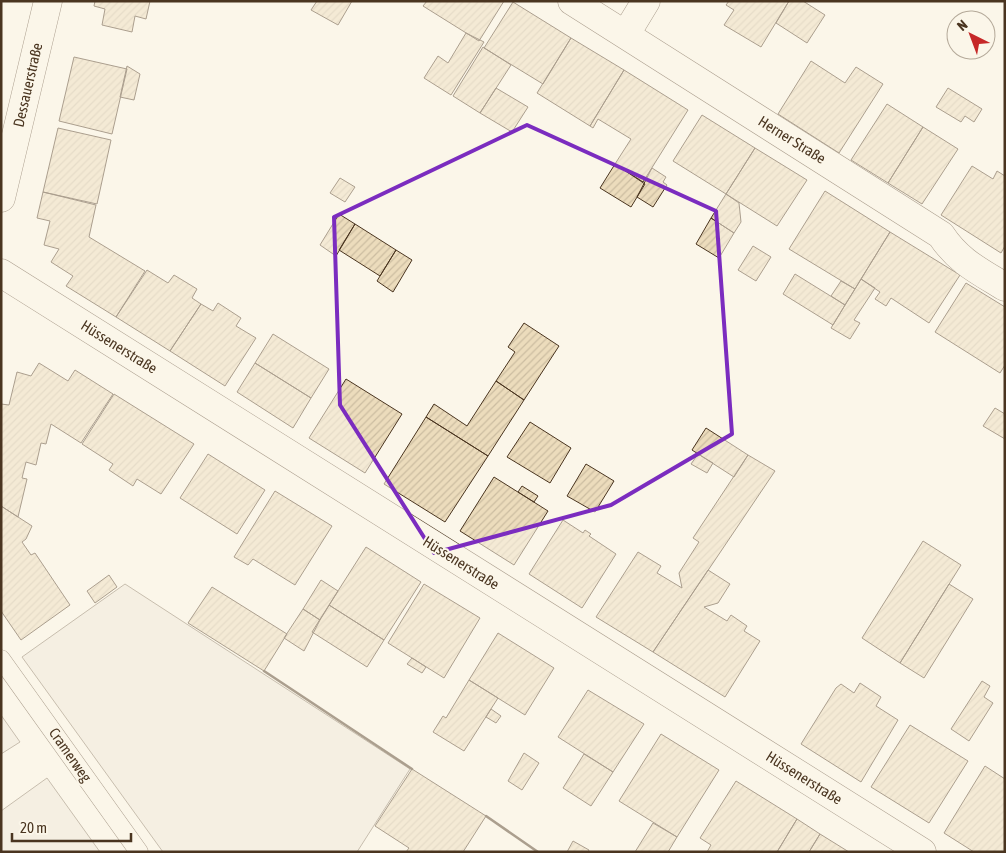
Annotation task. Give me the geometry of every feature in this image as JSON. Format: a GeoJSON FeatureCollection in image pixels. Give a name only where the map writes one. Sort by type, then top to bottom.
{"type":"FeatureCollection","features":[{"type":"Feature","properties":{"kind":"street","name":"Dessauerstraße"},"geometry":{"type":"LineString","coordinates":[[1,198],[48,1]]}},
{"type":"Feature","properties":{"kind":"street","name":"Herner Straße"},"geometry":{"type":"LineString","coordinates":[[572,1],[942,235],[952,251],[964,262],[1005,287]]}},
{"type":"Feature","properties":{"kind":"street"},"geometry":{"type":"LineString","coordinates":[[626,34],[646,1]]}},
{"type":"Feature","properties":{"kind":"street","name":"Hüssenerstraße"},"geometry":{"type":"LineString","coordinates":[[1,273],[922,852]]}},
{"type":"Feature","properties":{"kind":"lane","name":"Cramerweg"},"geometry":{"type":"LineString","coordinates":[[1,659],[139,852]]}},
{"type":"Feature","properties":{"kind":"highlighted area"},"geometry":{"type":"Polygon","coordinates":[[[527,125],[716,211],[732,434],[611,505],[434,553],[340,405],[334,217],[527,125]]]}},
{"type":"Feature","properties":{"kind":"shaded area"},"geometry":{"type":"Polygon","coordinates":[[[125,584],[410,769],[357,852],[163,852],[22,657],[125,584]]]}},
{"type":"Feature","properties":{"kind":"shaded area"},"geometry":{"type":"Polygon","coordinates":[[[1,715],[20,742],[1,754],[1,715]]]}},
{"type":"Feature","properties":{"kind":"shaded area"},"geometry":{"type":"Polygon","coordinates":[[[47,778],[100,852],[1,852],[1,811],[47,778]]]}},
{"type":"Feature","properties":{"kind":"building"},"geometry":{"type":"Polygon","coordinates":[[[95,1],[150,1],[146,19],[135,16],[132,32],[102,25],[105,9],[94,6],[95,1]]]}},
{"type":"Feature","properties":{"kind":"building"},"geometry":{"type":"Polygon","coordinates":[[[317,1],[352,1],[338,25],[311,10],[317,1]]]}},
{"type":"Feature","properties":{"kind":"building"},"geometry":{"type":"Polygon","coordinates":[[[427,1],[504,1],[479,41],[423,6],[427,1]]]}},
{"type":"Feature","properties":{"kind":"building"},"geometry":{"type":"Polygon","coordinates":[[[729,1],[789,1],[761,47],[724,25],[734,10],[726,5],[729,1]]]}},
{"type":"Feature","properties":{"kind":"building"},"geometry":{"type":"Polygon","coordinates":[[[789,1],[803,1],[825,15],[807,43],[776,23],[789,1]]]}},
{"type":"Feature","properties":{"kind":"building"},"geometry":{"type":"Polygon","coordinates":[[[513,2],[571,38],[543,84],[484,48],[513,2]]]}},
{"type":"Feature","properties":{"kind":"building"},"geometry":{"type":"Polygon","coordinates":[[[466,33],[484,42],[451,95],[424,78],[438,56],[448,63],[466,33]]]}},
{"type":"Feature","properties":{"kind":"building"},"geometry":{"type":"Polygon","coordinates":[[[571,38],[624,70],[590,126],[537,93],[571,38]]]}},
{"type":"Feature","properties":{"kind":"building"},"geometry":{"type":"Polygon","coordinates":[[[483,47],[511,65],[480,113],[453,96],[483,47]]]}},
{"type":"Feature","properties":{"kind":"building"},"geometry":{"type":"Polygon","coordinates":[[[74,57],[127,69],[112,134],[59,121],[74,57]]]}},
{"type":"Feature","properties":{"kind":"building"},"geometry":{"type":"Polygon","coordinates":[[[811,61],[845,83],[856,67],[883,84],[839,153],[778,114],[811,61]]]}},
{"type":"Feature","properties":{"kind":"building"},"geometry":{"type":"Polygon","coordinates":[[[127,66],[140,74],[134,100],[120,97],[127,66]]]}},
{"type":"Feature","properties":{"kind":"building"},"geometry":{"type":"Polygon","coordinates":[[[624,70],[688,110],[643,182],[615,164],[631,139],[598,119],[593,128],[590,126],[624,70]]]}},
{"type":"Feature","properties":{"kind":"building"},"geometry":{"type":"Polygon","coordinates":[[[496,88],[528,107],[512,132],[480,113],[496,88]]]}},
{"type":"Feature","properties":{"kind":"building"},"geometry":{"type":"Polygon","coordinates":[[[948,88],[982,109],[974,122],[965,116],[961,122],[936,107],[948,88]]]}},
{"type":"Feature","properties":{"kind":"building"},"geometry":{"type":"Polygon","coordinates":[[[887,104],[923,127],[888,183],[851,160],[887,104]]]}},
{"type":"Feature","properties":{"kind":"building"},"geometry":{"type":"Polygon","coordinates":[[[702,115],[755,148],[726,194],[673,161],[702,115]]]}},
{"type":"Feature","properties":{"kind":"building"},"geometry":{"type":"Polygon","coordinates":[[[923,127],[958,149],[922,204],[888,183],[923,127]]]}},
{"type":"Feature","properties":{"kind":"building"},"geometry":{"type":"Polygon","coordinates":[[[58,128],[111,140],[97,204],[43,192],[58,128]]]}},
{"type":"Feature","properties":{"kind":"building"},"geometry":{"type":"Polygon","coordinates":[[[755,148],[807,180],[777,226],[726,194],[755,148]]]}},
{"type":"Feature","properties":{"kind":"building"},"geometry":{"type":"Polygon","coordinates":[[[615,164],[645,184],[631,207],[600,188],[615,164]]]}},
{"type":"Feature","properties":{"kind":"building"},"geometry":{"type":"Polygon","coordinates":[[[972,166],[993,179],[997,171],[1005,176],[1005,246],[1001,253],[941,215],[972,166]]]}},
{"type":"Feature","properties":{"kind":"building"},"geometry":{"type":"Polygon","coordinates":[[[652,168],[666,177],[663,182],[667,185],[653,207],[637,197],[652,168]]]}},
{"type":"Feature","properties":{"kind":"building"},"geometry":{"type":"Polygon","coordinates":[[[340,178],[355,187],[345,202],[330,193],[340,178]]]}},
{"type":"Feature","properties":{"kind":"building"},"geometry":{"type":"Polygon","coordinates":[[[825,191],[890,232],[855,289],[789,249],[825,191]]]}},
{"type":"Feature","properties":{"kind":"building"},"geometry":{"type":"Polygon","coordinates":[[[43,192],[96,205],[89,237],[145,271],[116,317],[66,286],[73,276],[51,262],[59,249],[44,245],[50,221],[37,218],[43,192]]]}},
{"type":"Feature","properties":{"kind":"building"},"geometry":{"type":"Polygon","coordinates":[[[726,194],[739,203],[741,222],[734,233],[711,218],[726,194]]]}},
{"type":"Feature","properties":{"kind":"building"},"geometry":{"type":"Polygon","coordinates":[[[339,214],[355,224],[336,256],[320,245],[339,214]]]}},
{"type":"Feature","properties":{"kind":"building"},"geometry":{"type":"Polygon","coordinates":[[[711,218],[734,233],[719,258],[696,244],[711,218]]]}},
{"type":"Feature","properties":{"kind":"building"},"geometry":{"type":"Polygon","coordinates":[[[355,224],[396,250],[380,276],[339,250],[355,224]]]}},
{"type":"Feature","properties":{"kind":"building"},"geometry":{"type":"Polygon","coordinates":[[[890,232],[960,275],[929,323],[891,298],[886,306],[875,299],[880,292],[861,279],[890,232]]]}},
{"type":"Feature","properties":{"kind":"building"},"geometry":{"type":"Polygon","coordinates":[[[753,246],[771,257],[756,281],[738,270],[753,246]]]}},
{"type":"Feature","properties":{"kind":"building"},"geometry":{"type":"Polygon","coordinates":[[[396,250],[412,260],[393,292],[377,281],[396,250]]]}},
{"type":"Feature","properties":{"kind":"building"},"geometry":{"type":"Polygon","coordinates":[[[147,270],[168,283],[174,275],[197,289],[192,298],[201,304],[170,351],[116,317],[147,270]]]}},
{"type":"Feature","properties":{"kind":"building"},"geometry":{"type":"Polygon","coordinates":[[[795,274],[845,305],[833,325],[783,294],[795,274]]]}},
{"type":"Feature","properties":{"kind":"building"},"geometry":{"type":"Polygon","coordinates":[[[861,279],[875,288],[854,320],[860,323],[850,339],[831,328],[861,279]]]}},
{"type":"Feature","properties":{"kind":"building"},"geometry":{"type":"Polygon","coordinates":[[[841,281],[855,289],[845,305],[831,296],[841,281]]]}},
{"type":"Feature","properties":{"kind":"building"},"geometry":{"type":"Polygon","coordinates":[[[966,283],[1005,307],[1005,365],[1000,373],[935,332],[966,283]]]}},
{"type":"Feature","properties":{"kind":"building"},"geometry":{"type":"Polygon","coordinates":[[[218,303],[241,318],[236,326],[256,338],[225,386],[170,351],[201,304],[213,311],[218,303]]]}},
{"type":"Feature","properties":{"kind":"building"},"geometry":{"type":"Polygon","coordinates":[[[524,323],[559,346],[524,400],[496,381],[515,352],[508,347],[524,323]]]}},
{"type":"Feature","properties":{"kind":"building"},"geometry":{"type":"Polygon","coordinates":[[[273,334],[329,369],[311,398],[255,363],[273,334]]]}},
{"type":"Feature","properties":{"kind":"building"},"geometry":{"type":"Polygon","coordinates":[[[39,363],[68,381],[75,370],[113,394],[81,443],[51,424],[46,444],[41,443],[36,465],[26,462],[22,478],[27,479],[18,517],[1,506],[1,404],[9,405],[17,372],[31,376],[39,363]]]}},
{"type":"Feature","properties":{"kind":"building"},"geometry":{"type":"Polygon","coordinates":[[[255,363],[311,398],[293,428],[237,392],[255,363]]]}},
{"type":"Feature","properties":{"kind":"building"},"geometry":{"type":"Polygon","coordinates":[[[346,379],[402,414],[365,473],[309,438],[346,379]]]}},
{"type":"Feature","properties":{"kind":"building"},"geometry":{"type":"Polygon","coordinates":[[[496,381],[524,400],[488,456],[426,417],[434,404],[467,426],[496,381]]]}},
{"type":"Feature","properties":{"kind":"building"},"geometry":{"type":"Polygon","coordinates":[[[114,394],[194,444],[161,494],[137,479],[133,486],[109,470],[113,464],[82,444],[114,394]]]}},
{"type":"Feature","properties":{"kind":"building"},"geometry":{"type":"Polygon","coordinates":[[[995,408],[1005,414],[1005,439],[983,426],[995,408]]]}},
{"type":"Feature","properties":{"kind":"building"},"geometry":{"type":"Polygon","coordinates":[[[426,417],[488,456],[445,522],[384,484],[426,417]]]}},
{"type":"Feature","properties":{"kind":"building"},"geometry":{"type":"Polygon","coordinates":[[[530,422],[571,448],[550,483],[507,457],[530,422]]]}},
{"type":"Feature","properties":{"kind":"building"},"geometry":{"type":"Polygon","coordinates":[[[706,428],[748,455],[734,477],[692,450],[706,428]]]}},
{"type":"Feature","properties":{"kind":"building"},"geometry":{"type":"Polygon","coordinates":[[[208,454],[265,490],[237,534],[180,498],[208,454]]]}},
{"type":"Feature","properties":{"kind":"building"},"geometry":{"type":"Polygon","coordinates":[[[698,454],[713,463],[707,473],[691,464],[698,454]]]}},
{"type":"Feature","properties":{"kind":"building"},"geometry":{"type":"Polygon","coordinates":[[[748,455],[775,471],[653,652],[596,617],[638,552],[661,566],[657,573],[682,588],[679,573],[699,542],[693,538],[748,455]]]}},
{"type":"Feature","properties":{"kind":"building"},"geometry":{"type":"Polygon","coordinates":[[[586,464],[614,481],[595,512],[567,496],[586,464]]]}},
{"type":"Feature","properties":{"kind":"building"},"geometry":{"type":"Polygon","coordinates":[[[494,477],[548,511],[514,565],[460,531],[494,477]]]}},
{"type":"Feature","properties":{"kind":"building"},"geometry":{"type":"Polygon","coordinates":[[[522,486],[538,496],[534,502],[518,492],[522,486]]]}},
{"type":"Feature","properties":{"kind":"building"},"geometry":{"type":"Polygon","coordinates":[[[275,491],[332,526],[295,585],[253,559],[248,565],[234,557],[275,491]]]}},
{"type":"Feature","properties":{"kind":"building"},"geometry":{"type":"Polygon","coordinates":[[[1,506],[32,526],[26,539],[22,542],[31,555],[35,553],[70,605],[21,640],[1,611],[1,506]]]}},
{"type":"Feature","properties":{"kind":"building"},"geometry":{"type":"Polygon","coordinates":[[[563,520],[583,533],[585,530],[591,534],[589,536],[616,554],[582,608],[529,574],[563,520]]]}},
{"type":"Feature","properties":{"kind":"building"},"geometry":{"type":"Polygon","coordinates":[[[923,541],[961,565],[900,663],[862,638],[923,541]]]}},
{"type":"Feature","properties":{"kind":"building"},"geometry":{"type":"Polygon","coordinates":[[[366,547],[421,582],[384,640],[329,605],[366,547]]]}},
{"type":"Feature","properties":{"kind":"building"},"geometry":{"type":"Polygon","coordinates":[[[708,570],[730,584],[718,603],[704,607],[727,621],[731,615],[747,626],[744,631],[760,641],[725,697],[653,652],[708,570]]]}},
{"type":"Feature","properties":{"kind":"building"},"geometry":{"type":"Polygon","coordinates":[[[109,575],[117,587],[95,603],[87,591],[109,575]]]}},
{"type":"Feature","properties":{"kind":"building"},"geometry":{"type":"Polygon","coordinates":[[[321,580],[338,591],[320,620],[303,609],[321,580]]]}},
{"type":"Feature","properties":{"kind":"building"},"geometry":{"type":"Polygon","coordinates":[[[424,584],[480,618],[444,678],[388,643],[424,584]]]}},
{"type":"Feature","properties":{"kind":"building"},"geometry":{"type":"Polygon","coordinates":[[[949,584],[973,599],[924,678],[900,663],[949,584]]]}},
{"type":"Feature","properties":{"kind":"building"},"geometry":{"type":"Polygon","coordinates":[[[212,587],[287,634],[264,671],[188,623],[212,587]]]}},
{"type":"Feature","properties":{"kind":"building"},"geometry":{"type":"Polygon","coordinates":[[[329,605],[384,640],[367,667],[312,632],[329,605]]]}},
{"type":"Feature","properties":{"kind":"building"},"geometry":{"type":"Polygon","coordinates":[[[303,609],[320,620],[304,651],[284,638],[303,609]]]}},
{"type":"Feature","properties":{"kind":"building"},"geometry":{"type":"Polygon","coordinates":[[[498,633],[554,668],[525,715],[469,680],[498,633]]]}},
{"type":"Feature","properties":{"kind":"building"},"geometry":{"type":"Polygon","coordinates":[[[412,658],[426,667],[422,673],[407,664],[412,658]]]}},
{"type":"Feature","properties":{"kind":"building"},"geometry":{"type":"Polygon","coordinates":[[[469,680],[498,698],[464,751],[433,732],[443,716],[446,718],[469,680]]]}},
{"type":"Feature","properties":{"kind":"building"},"geometry":{"type":"Polygon","coordinates":[[[982,681],[990,686],[984,697],[993,703],[969,741],[951,729],[982,681]]]}},
{"type":"Feature","properties":{"kind":"building"},"geometry":{"type":"Polygon","coordinates":[[[860,683],[881,697],[876,706],[898,720],[861,782],[801,744],[836,688],[841,684],[854,693],[860,683]]]}},
{"type":"Feature","properties":{"kind":"building"},"geometry":{"type":"Polygon","coordinates":[[[588,690],[644,724],[613,772],[558,737],[588,690]]]}},
{"type":"Feature","properties":{"kind":"building"},"geometry":{"type":"Polygon","coordinates":[[[491,709],[501,716],[496,723],[486,717],[491,709]]]}},
{"type":"Feature","properties":{"kind":"building"},"geometry":{"type":"Polygon","coordinates":[[[910,725],[968,761],[929,823],[871,787],[910,725]]]}},
{"type":"Feature","properties":{"kind":"building"},"geometry":{"type":"Polygon","coordinates":[[[661,734],[719,770],[677,837],[619,801],[661,734]]]}},
{"type":"Feature","properties":{"kind":"building"},"geometry":{"type":"Polygon","coordinates":[[[524,753],[539,763],[522,790],[508,781],[524,753]]]}},
{"type":"Feature","properties":{"kind":"building"},"geometry":{"type":"Polygon","coordinates":[[[584,754],[613,772],[591,806],[563,788],[584,754]]]}},
{"type":"Feature","properties":{"kind":"building"},"geometry":{"type":"Polygon","coordinates":[[[985,766],[1005,779],[1005,852],[974,852],[944,833],[985,766]]]}},
{"type":"Feature","properties":{"kind":"building"},"geometry":{"type":"Polygon","coordinates":[[[412,769],[486,816],[463,852],[406,852],[409,848],[375,826],[412,769]]]}},
{"type":"Feature","properties":{"kind":"building"},"geometry":{"type":"Polygon","coordinates":[[[736,781],[797,819],[777,852],[707,852],[711,845],[700,838],[736,781]]]}},
{"type":"Feature","properties":{"kind":"building"},"geometry":{"type":"Polygon","coordinates":[[[797,819],[820,834],[809,852],[777,852],[797,819]]]}},
{"type":"Feature","properties":{"kind":"building"},"geometry":{"type":"Polygon","coordinates":[[[653,823],[677,837],[668,852],[635,852],[653,823]]]}},
{"type":"Feature","properties":{"kind":"building"},"geometry":{"type":"Polygon","coordinates":[[[820,834],[849,852],[809,852],[820,834]]]}},
{"type":"Feature","properties":{"kind":"building"},"geometry":{"type":"Polygon","coordinates":[[[573,841],[589,850],[588,852],[567,852],[573,841]]]}},
{"type":"Feature","properties":{"kind":"wall"},"geometry":{"type":"LineString","coordinates":[[264,671],[412,769]]}},
{"type":"Feature","properties":{"kind":"wall"},"geometry":{"type":"LineString","coordinates":[[486,816],[538,852]]}}]}
